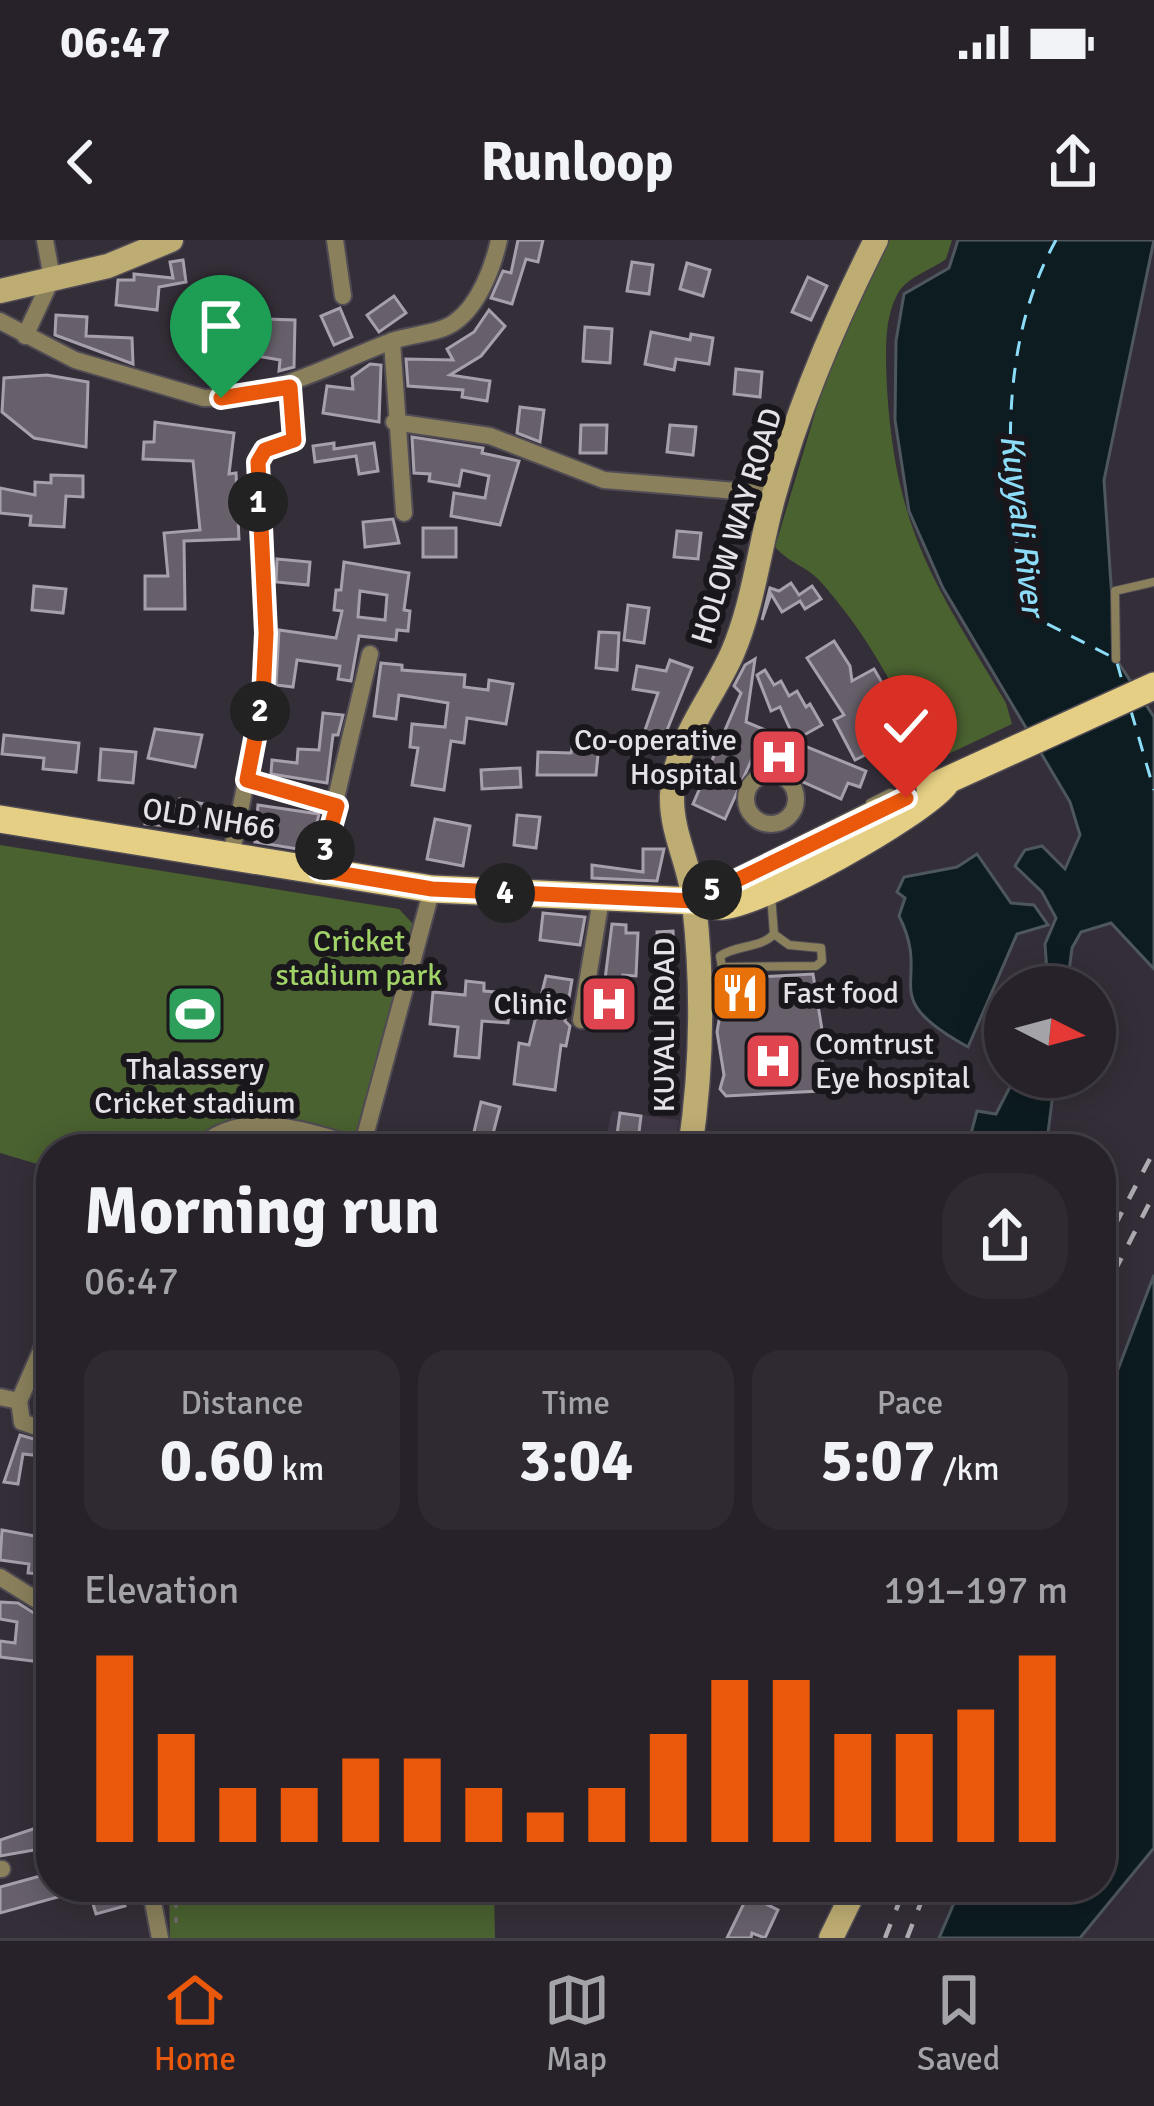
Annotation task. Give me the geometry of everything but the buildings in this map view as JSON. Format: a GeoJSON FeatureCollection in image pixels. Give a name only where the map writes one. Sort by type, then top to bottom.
{"type":"FeatureCollection","features":[{"type":"Feature","properties":{"kind":"main road","name":"OLD NH66"},"geometry":{"type":"LineString","coordinates":[[0,819],[432,889],[694,901],[719,907],[906,798],[1154,686]]}},
{"type":"Feature","properties":{"kind":"main road","name":"OLD NH66"},"geometry":{"type":"LineString","coordinates":[[783,867],[929,804],[945,784]]}},
{"type":"Feature","properties":{"kind":"street"},"geometry":{"type":"LineString","coordinates":[[25,336],[52,278],[45,240]]}},
{"type":"Feature","properties":{"kind":"street"},"geometry":{"type":"LineString","coordinates":[[0,291],[108,266],[171,240]]}},
{"type":"Feature","properties":{"kind":"street"},"geometry":{"type":"LineString","coordinates":[[334,240],[343,296]]}},
{"type":"Feature","properties":{"kind":"street"},"geometry":{"type":"LineString","coordinates":[[0,321],[75,360],[204,398],[290,387],[392,341],[452,325],[477,299],[499,240]]}},
{"type":"Feature","properties":{"kind":"street","name":"HOLOW WAY ROAD"},"geometry":{"type":"LineString","coordinates":[[694,901],[674,829],[672,793],[685,739],[732,653],[774,494],[843,306],[876,240]]}},
{"type":"Feature","properties":{"kind":"street"},"geometry":{"type":"LineString","coordinates":[[392,341],[394,422],[404,513]]}},
{"type":"Feature","properties":{"kind":"street"},"geometry":{"type":"LineString","coordinates":[[231,856],[263,697],[266,633],[258,462],[265,450],[294,440],[290,387]]}},
{"type":"Feature","properties":{"kind":"street"},"geometry":{"type":"LineString","coordinates":[[394,422],[490,436],[604,480],[774,494]]}},
{"type":"Feature","properties":{"kind":"street"},"geometry":{"type":"LineString","coordinates":[[319,870],[370,653]]}},
{"type":"Feature","properties":{"kind":"street"},"geometry":{"type":"LineString","coordinates":[[247,780],[337,806]]}},
{"type":"Feature","properties":{"kind":"street"},"geometry":{"type":"LineString","coordinates":[[769,824],[783,867]]}},
{"type":"Feature","properties":{"kind":"street"},"geometry":{"type":"LineString","coordinates":[[366,1134],[432,889]]}},
{"type":"Feature","properties":{"kind":"street"},"geometry":{"type":"LineString","coordinates":[[581,1020],[601,899]]}},
{"type":"Feature","properties":{"kind":"street","name":"KUYALI ROAD"},"geometry":{"type":"LineString","coordinates":[[692,1134],[698,1098],[694,901]]}},
{"type":"Feature","properties":{"kind":"street"},"geometry":{"type":"LineString","coordinates":[[217,1134],[273,1123],[314,1134]]}},
{"type":"Feature","properties":{"kind":"street"},"geometry":{"type":"LineString","coordinates":[[36,1362],[19,1401],[22,1422],[36,1427]]}},
{"type":"Feature","properties":{"kind":"street"},"geometry":{"type":"LineString","coordinates":[[0,1396],[19,1401]]}},
{"type":"Feature","properties":{"kind":"street"},"geometry":{"type":"LineString","coordinates":[[0,1577],[36,1600]]}},
{"type":"Feature","properties":{"kind":"street"},"geometry":{"type":"LineString","coordinates":[[154,1902],[160,1938]]}},
{"type":"Feature","properties":{"kind":"street"},"geometry":{"type":"LineString","coordinates":[[831,1938],[849,1902]]}},
{"type":"Feature","properties":{"kind":"lane"},"geometry":{"type":"LineString","coordinates":[[1116,659],[1115,591],[1154,582]]}},
{"type":"Feature","properties":{"kind":"lane"},"geometry":{"type":"LineString","coordinates":[[774,934],[789,945],[821,948],[822,961],[816,966],[722,967],[720,956],[729,950],[765,944],[774,934],[783,867]]}},
{"type":"Feature","properties":{"kind":"path"},"geometry":{"type":"LineString","coordinates":[[175,1938],[176,1902]]}},
{"type":"Feature","properties":{"kind":"shaded area"},"geometry":{"type":"Polygon","coordinates":[[[612,1111],[679,1120],[677,1134],[607,1134],[612,1111]]]}},
{"type":"Feature","properties":{"kind":"green space"},"geometry":{"type":"Polygon","coordinates":[[[885,240],[952,240],[946,259],[905,284],[892,307],[886,354],[892,439],[899,482],[923,555],[1006,703],[1012,724],[940,758],[923,757],[893,687],[835,599],[814,576],[775,547],[836,343],[885,240]]]}},
{"type":"Feature","properties":{"kind":"green space","name":"Thalassery Cricket stadium"},"geometry":{"type":"Polygon","coordinates":[[[0,845],[399,909],[413,924],[359,1134],[340,1134],[291,1120],[249,1118],[207,1134],[36,1134],[36,1164],[0,1153],[0,845]]]}},
{"type":"Feature","properties":{"kind":"green space"},"geometry":{"type":"Polygon","coordinates":[[[169,1902],[494,1902],[495,1938],[170,1938],[169,1902]]]}},
{"type":"Feature","properties":{"kind":"water","name":"Kuyyali River"},"geometry":{"type":"Polygon","coordinates":[[[958,240],[1154,240],[1104,480],[1116,659],[1154,717],[1154,969],[1111,923],[1081,932],[1070,966],[1047,966],[1045,944],[1056,918],[1042,892],[1015,866],[1025,850],[1042,846],[1065,869],[1080,835],[1070,802],[943,588],[909,511],[895,420],[896,341],[904,294],[949,268],[958,240]]]}},
{"type":"Feature","properties":{"kind":"water"},"geometry":{"type":"Polygon","coordinates":[[[977,854],[1011,903],[1034,905],[1048,925],[1017,934],[1003,966],[984,966],[984,1010],[968,1047],[939,1029],[913,1000],[908,939],[899,916],[905,898],[897,892],[904,877],[957,867],[977,854]]]}},
{"type":"Feature","properties":{"kind":"water"},"geometry":{"type":"Polygon","coordinates":[[[1004,1098],[1052,1098],[1048,1134],[971,1134],[977,1111],[996,1114],[1004,1098]]]}},
{"type":"Feature","properties":{"kind":"water"},"geometry":{"type":"Polygon","coordinates":[[[1154,1275],[1154,1848],[1116,1894],[1116,1375],[1154,1275]]]}},
{"type":"Feature","properties":{"kind":"water"},"geometry":{"type":"Polygon","coordinates":[[[955,1902],[1110,1902],[1080,1938],[939,1938],[955,1902]]]}},
{"type":"Feature","properties":{"kind":"ferry route"},"geometry":{"type":"LineString","coordinates":[[1056,240],[1022,329],[1014,376],[1011,471],[1026,613],[1116,659],[1123,684]]}},
{"type":"Feature","properties":{"kind":"ferry route"},"geometry":{"type":"LineString","coordinates":[[1131,711],[1154,790]]}},
{"type":"Feature","properties":{"kind":"railway"},"geometry":{"type":"LineString","coordinates":[[1116,1223],[1154,1151]]}},
{"type":"Feature","properties":{"kind":"railway"},"geometry":{"type":"LineString","coordinates":[[1116,1269],[1154,1194]]}},
{"type":"Feature","properties":{"kind":"railway"},"geometry":{"type":"LineString","coordinates":[[885,1938],[899,1902]]}},
{"type":"Feature","properties":{"kind":"railway"},"geometry":{"type":"LineString","coordinates":[[907,1938],[921,1902]]}},
{"type":"Feature","properties":{"kind":"place","name":"Co-operative Hospital"},"geometry":{"type":"Point","coordinates":[779,757]}},
{"type":"Feature","properties":{"kind":"place","name":"Fast food"},"geometry":{"type":"Point","coordinates":[740,993]}},
{"type":"Feature","properties":{"kind":"place","name":"Clinic"},"geometry":{"type":"Point","coordinates":[609,1004]}},
{"type":"Feature","properties":{"kind":"place","name":"Thalassery Cricket stadium"},"geometry":{"type":"Point","coordinates":[195,1014]}},
{"type":"Feature","properties":{"kind":"place","name":"Comtrust Eye hospital"},"geometry":{"type":"Point","coordinates":[773,1061]}},
{"type":"Feature","properties":{"kind":"route"},"geometry":{"type":"LineString","coordinates":[[221,398],[290,387],[294,440],[265,450],[258,462],[266,633],[263,697],[247,780],[337,806],[319,870],[432,889],[694,901],[906,798]]}},
{"type":"Feature","properties":{"kind":"park label","name":"Cricket stadium park"},"geometry":{"type":"Point","coordinates":[359,958]}}]}
